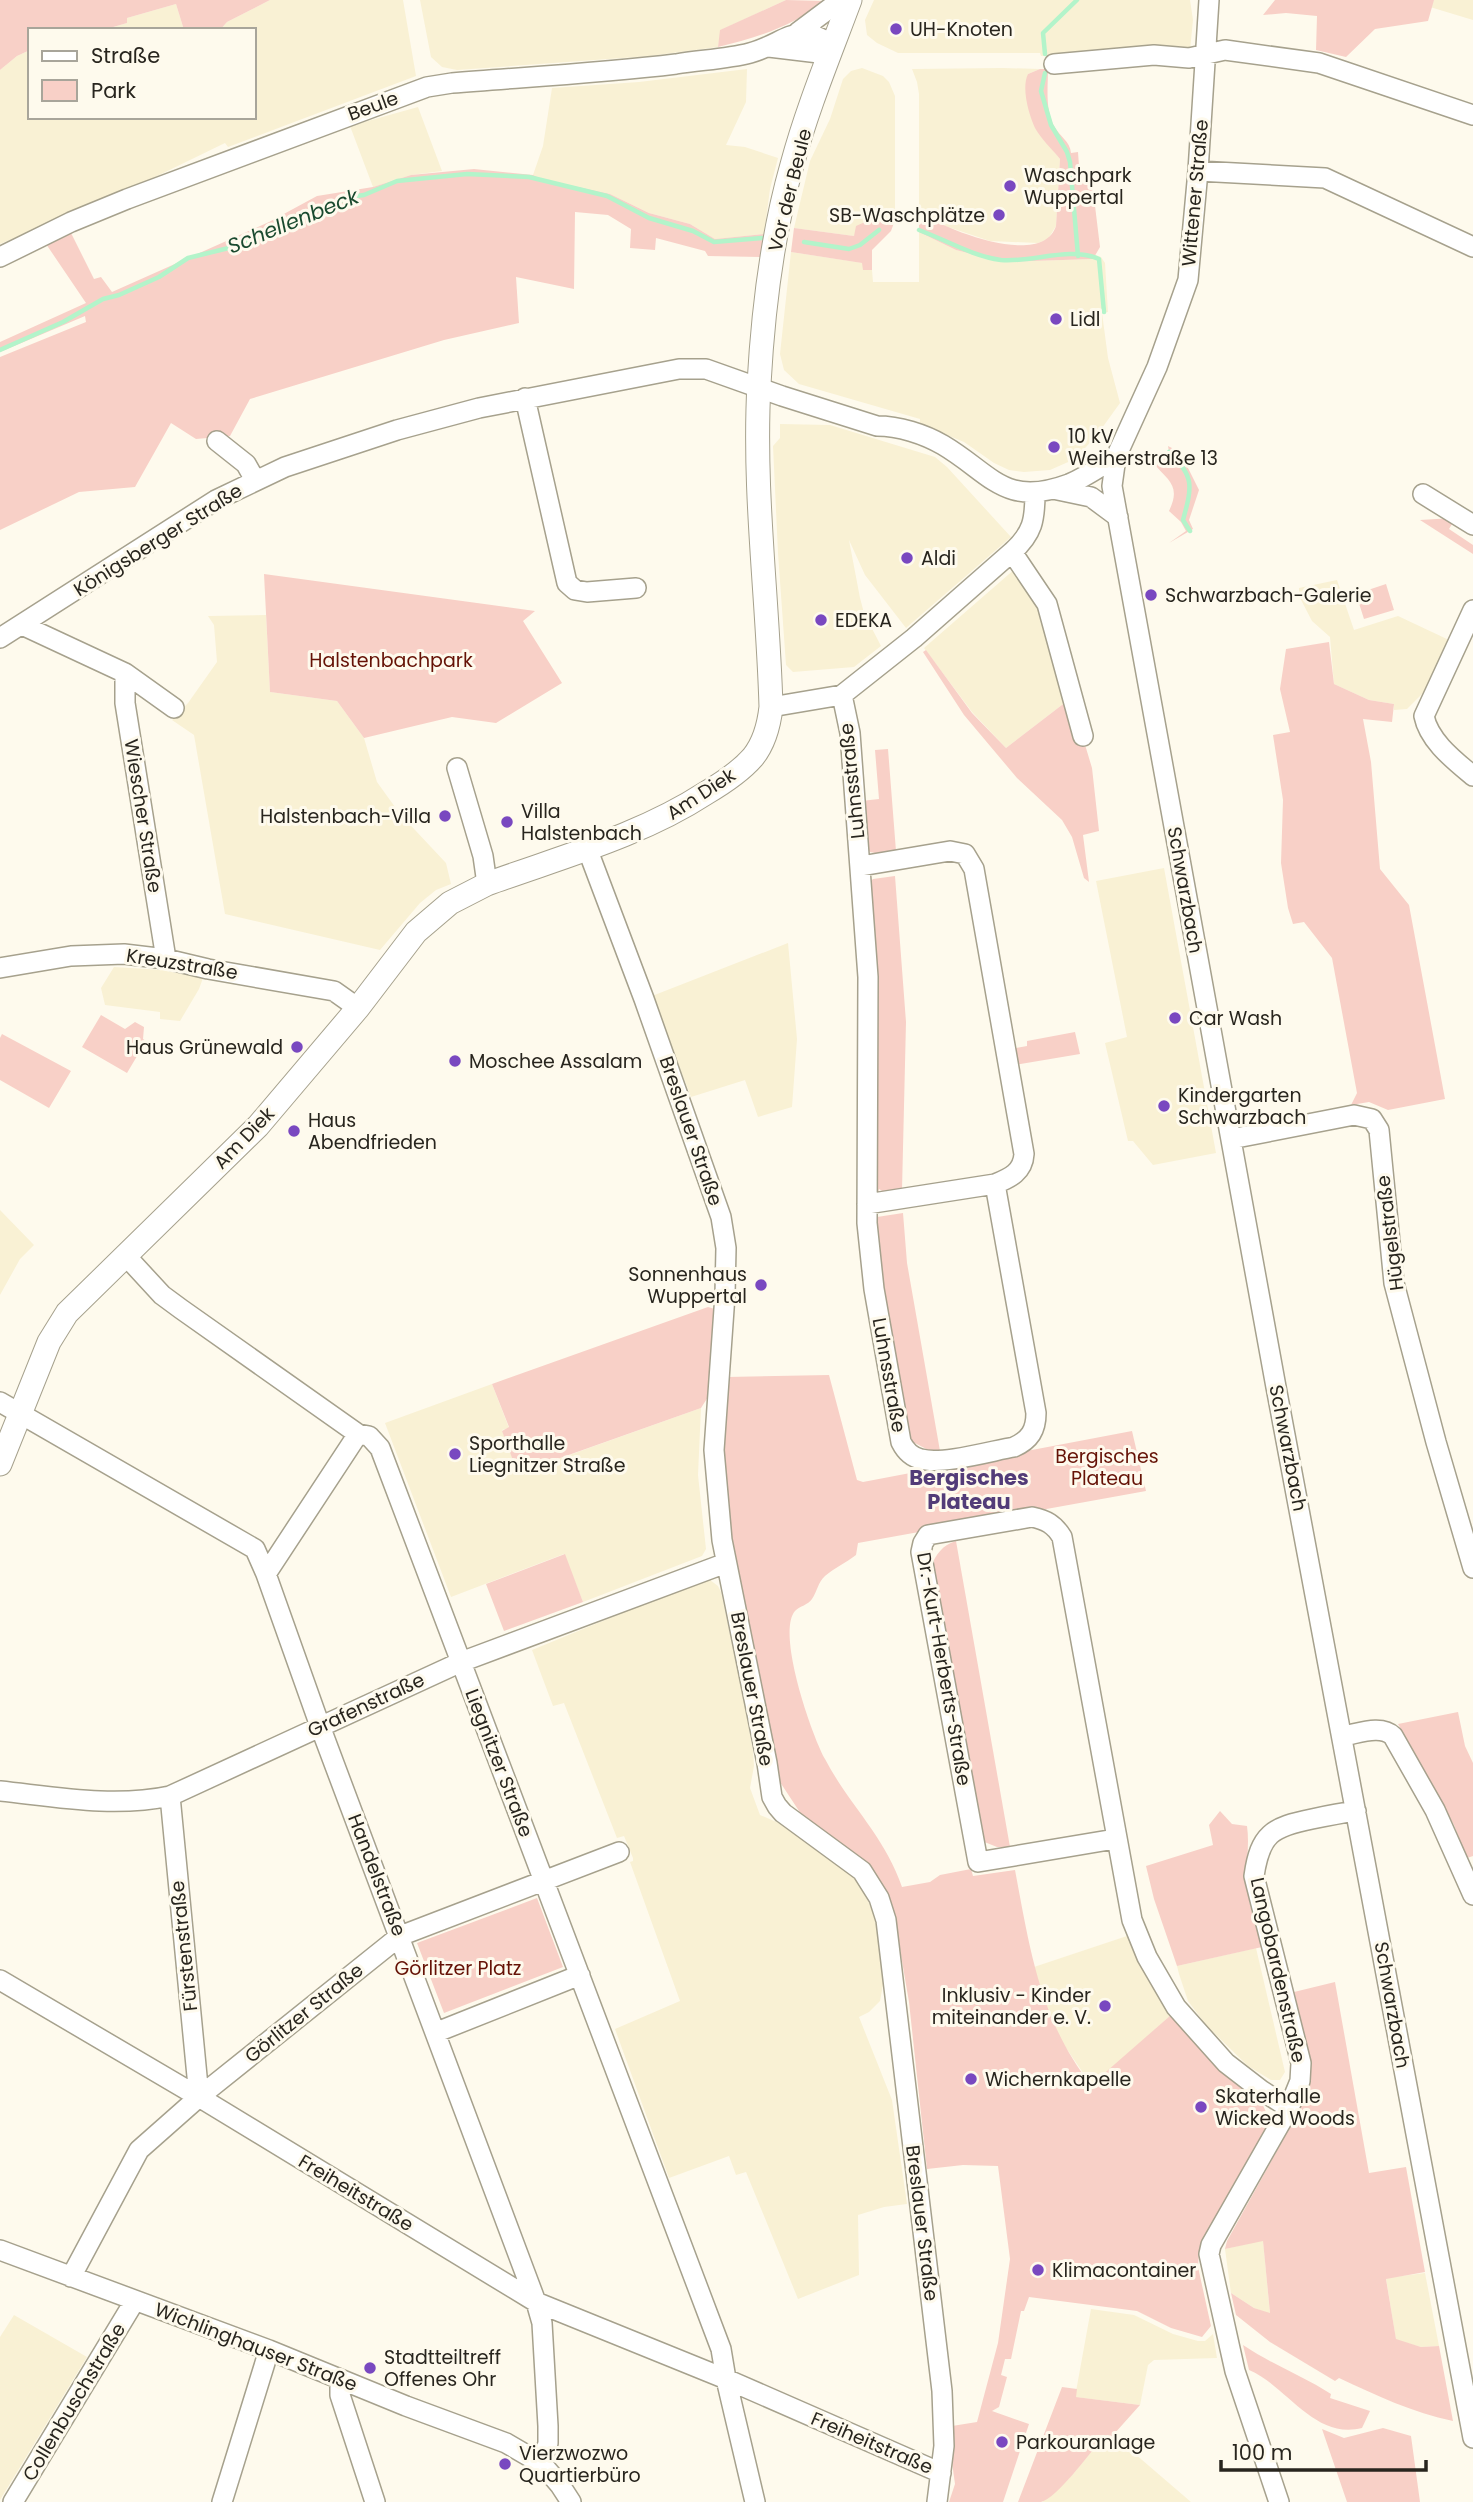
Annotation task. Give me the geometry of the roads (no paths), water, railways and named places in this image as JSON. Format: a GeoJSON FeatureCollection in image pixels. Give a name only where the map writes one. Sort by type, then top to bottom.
{"type":"FeatureCollection","features":[{"type":"Feature","properties":{"kind":"main road","name":"Vor der Beule"},"geometry":{"type":"LineString","coordinates":[[759,386],[772,261],[783,200],[797,146],[850,0]]}},
{"type":"Feature","properties":{"kind":"main road","name":"Am Diek"},"geometry":{"type":"LineString","coordinates":[[0,1464],[9,1408],[61,1321],[258,1126],[428,920],[464,894],[487,884],[663,818],[721,784],[743,767],[758,749],[765,737],[771,707],[759,513],[759,386]]}},
{"type":"Feature","properties":{"kind":"street","name":"Beule"},"geometry":{"type":"LineString","coordinates":[[0,257],[71,222],[127,199],[427,87],[619,71],[748,54],[798,32],[841,0]]}},
{"type":"Feature","properties":{"kind":"street","name":"Wittener Straße"},"geometry":{"type":"LineString","coordinates":[[1116,457],[1157,367],[1188,280],[1209,0]]}},
{"type":"Feature","properties":{"kind":"street"},"geometry":{"type":"LineString","coordinates":[[798,32],[818,35],[833,46]]}},
{"type":"Feature","properties":{"kind":"street","name":"Beule"},"geometry":{"type":"LineString","coordinates":[[769,47],[819,53],[833,46]]}},
{"type":"Feature","properties":{"kind":"street"},"geometry":{"type":"LineString","coordinates":[[1054,64],[1154,55],[1189,58],[1225,50],[1319,63],[1473,115]]}},
{"type":"Feature","properties":{"kind":"street"},"geometry":{"type":"LineString","coordinates":[[1198,172],[1325,178],[1473,247]]}},
{"type":"Feature","properties":{"kind":"street","name":"Königsberger Straße"},"geometry":{"type":"LineString","coordinates":[[0,638],[186,518],[255,480],[397,430],[525,398],[686,369],[706,369],[759,386]]}},
{"type":"Feature","properties":{"kind":"street"},"geometry":{"type":"LineString","coordinates":[[759,386],[877,426],[890,426],[922,436],[945,446],[993,482],[1006,488],[1091,497],[1118,517]]}},
{"type":"Feature","properties":{"kind":"street"},"geometry":{"type":"LineString","coordinates":[[525,398],[567,583],[575,590],[587,592],[636,588]]}},
{"type":"Feature","properties":{"kind":"street"},"geometry":{"type":"LineString","coordinates":[[217,441],[246,464],[255,480]]}},
{"type":"Feature","properties":{"kind":"street"},"geometry":{"type":"LineString","coordinates":[[1044,490],[1072,483],[1116,457]]}},
{"type":"Feature","properties":{"kind":"street","name":"Schwarzbach"},"geometry":{"type":"LineString","coordinates":[[1116,457],[1112,486],[1356,1811],[1464,2349],[1473,2438]]}},
{"type":"Feature","properties":{"kind":"street","name":"Luhnsstraße"},"geometry":{"type":"LineString","coordinates":[[771,707],[842,695],[908,643],[1023,542],[1030,531],[1044,490]]}},
{"type":"Feature","properties":{"kind":"street"},"geometry":{"type":"LineString","coordinates":[[1423,494],[1473,525]]}},
{"type":"Feature","properties":{"kind":"street"},"geometry":{"type":"LineString","coordinates":[[1012,552],[1047,604],[1083,736]]}},
{"type":"Feature","properties":{"kind":"street"},"geometry":{"type":"LineString","coordinates":[[1473,610],[1424,716],[1426,726],[1443,749],[1473,776]]}},
{"type":"Feature","properties":{"kind":"street"},"geometry":{"type":"LineString","coordinates":[[22,625],[125,673],[174,708]]}},
{"type":"Feature","properties":{"kind":"street","name":"Wiescher Straße"},"geometry":{"type":"LineString","coordinates":[[125,673],[125,703],[166,959]]}},
{"type":"Feature","properties":{"kind":"street","name":"Luhnsstraße"},"geometry":{"type":"LineString","coordinates":[[842,695],[850,733],[868,977],[866,1204],[874,1289],[899,1434],[905,1449],[921,1460],[940,1460],[1014,1447],[1024,1443],[1036,1425],[995,1184]]}},
{"type":"Feature","properties":{"kind":"street"},"geometry":{"type":"LineString","coordinates":[[457,768],[483,856],[487,884]]}},
{"type":"Feature","properties":{"kind":"street","name":"Breslauer Straße"},"geometry":{"type":"LineString","coordinates":[[587,848],[721,1217],[726,1248],[725,1295],[714,1450],[722,1540],[772,1797],[783,1813],[862,1871],[879,1898],[886,1920],[942,2391],[944,2446],[937,2502]]}},
{"type":"Feature","properties":{"kind":"street","name":"Luhnsstraße"},"geometry":{"type":"LineString","coordinates":[[861,866],[950,851],[959,851],[971,861],[983,908],[1024,1154],[1019,1170],[1009,1179],[995,1184],[866,1204]]}},
{"type":"Feature","properties":{"kind":"street","name":"Kreuzstraße"},"geometry":{"type":"LineString","coordinates":[[0,968],[98,953],[166,959],[334,991],[358,1008]]}},
{"type":"Feature","properties":{"kind":"street","name":"Hügelstraße"},"geometry":{"type":"LineString","coordinates":[[1231,1139],[1354,1115],[1372,1119],[1379,1130],[1394,1283],[1473,1568]]}},
{"type":"Feature","properties":{"kind":"street","name":"Liegnitzer Straße"},"geometry":{"type":"LineString","coordinates":[[126,1256],[162,1295],[358,1434],[369,1437],[380,1448],[721,2349],[726,2379]]}},
{"type":"Feature","properties":{"kind":"street","name":"Handelstraße"},"geometry":{"type":"LineString","coordinates":[[9,1408],[255,1549],[536,2302],[542,2322],[548,2435],[542,2464]]}},
{"type":"Feature","properties":{"kind":"street"},"geometry":{"type":"LineString","coordinates":[[266,1574],[358,1434]]}},
{"type":"Feature","properties":{"kind":"street","name":"Dr.-Kurt-Herberts-Straße"},"geometry":{"type":"LineString","coordinates":[[1115,1839],[978,1861],[921,1552],[928,1535],[1032,1517],[1045,1519],[1055,1526],[1062,1536],[1115,1839],[1132,1920],[1147,1957],[1169,1997],[1226,2063],[1289,2108]]}},
{"type":"Feature","properties":{"kind":"street","name":"Grafenstraße"},"geometry":{"type":"LineString","coordinates":[[0,1791],[133,1802],[170,1796],[461,1662],[726,1563]]}},
{"type":"Feature","properties":{"kind":"street"},"geometry":{"type":"LineString","coordinates":[[1342,1736],[1381,1730],[1388,1731],[1393,1736],[1435,1810],[1473,1895]]}},
{"type":"Feature","properties":{"kind":"street","name":"Fürstenstraße"},"geometry":{"type":"LineString","coordinates":[[170,1796],[199,2097]]}},
{"type":"Feature","properties":{"kind":"street","name":"Langobardenstraße"},"geometry":{"type":"LineString","coordinates":[[1279,2502],[1235,2371],[1209,2254],[1211,2245],[1289,2108],[1300,2081],[1301,2063],[1254,1876],[1256,1860],[1263,1844],[1273,1832],[1284,1825],[1356,1811]]}},
{"type":"Feature","properties":{"kind":"street","name":"Görlitzer Straße"},"geometry":{"type":"LineString","coordinates":[[71,2277],[139,2150],[199,2097],[400,1936],[619,1852]]}},
{"type":"Feature","properties":{"kind":"street"},"geometry":{"type":"LineString","coordinates":[[437,2032],[580,1975]]}},
{"type":"Feature","properties":{"kind":"street","name":"Freiheitstraße"},"geometry":{"type":"LineString","coordinates":[[0,1980],[199,2097],[536,2302],[726,2379],[941,2473]]}},
{"type":"Feature","properties":{"kind":"street","name":"Wichlinghauser Straße"},"geometry":{"type":"LineString","coordinates":[[0,2250],[506,2442],[542,2464],[570,2502]]}},
{"type":"Feature","properties":{"kind":"street","name":"Collenbuschstraße"},"geometry":{"type":"LineString","coordinates":[[13,2502],[134,2302]]}},
{"type":"Feature","properties":{"kind":"street"},"geometry":{"type":"LineString","coordinates":[[222,2502],[269,2350]]}},
{"type":"Feature","properties":{"kind":"street"},"geometry":{"type":"LineString","coordinates":[[340,2379],[340,2395],[375,2502]]}},
{"type":"Feature","properties":{"kind":"street"},"geometry":{"type":"LineString","coordinates":[[726,2379],[755,2502]]}},
{"type":"Feature","properties":{"kind":"waterway","name":"Schwarzbach"},"geometry":{"type":"LineString","coordinates":[[1045,54],[1043,33],[1077,0]]}},
{"type":"Feature","properties":{"kind":"waterway","name":"Schwarzbach"},"geometry":{"type":"LineString","coordinates":[[1045,73],[1041,91],[1051,125],[1070,162],[1078,256]]}},
{"type":"Feature","properties":{"kind":"waterway","name":"Schellenbeck"},"geometry":{"type":"LineString","coordinates":[[0,350],[63,322],[103,299],[119,295],[159,277],[188,258],[241,245],[269,232],[289,218],[326,208],[349,197],[364,195],[397,181],[467,174],[529,177],[607,196],[649,218],[693,231],[714,242],[762,238]]}},
{"type":"Feature","properties":{"kind":"waterway","name":"Schellenbeck"},"geometry":{"type":"LineString","coordinates":[[804,242],[849,249],[860,245],[879,230]]}},
{"type":"Feature","properties":{"kind":"waterway","name":"Schellenbeck"},"geometry":{"type":"LineString","coordinates":[[919,230],[969,251],[1001,260],[1063,254],[1087,255],[1099,259],[1104,312]]}},
{"type":"Feature","properties":{"kind":"waterway","name":"Schwarzbach"},"geometry":{"type":"LineString","coordinates":[[1169,452],[1187,475],[1189,490],[1183,520],[1190,531]]}},
{"type":"Feature","properties":{"kind":"place","name":"UH-Knoten"},"geometry":{"type":"Point","coordinates":[896,29]}},
{"type":"Feature","properties":{"kind":"place","name":"Waschpark Wuppertal"},"geometry":{"type":"Point","coordinates":[1010,186]}},
{"type":"Feature","properties":{"kind":"place","name":"SB-Waschplätze"},"geometry":{"type":"Point","coordinates":[999,215]}},
{"type":"Feature","properties":{"kind":"place","name":"Lidl"},"geometry":{"type":"Point","coordinates":[1056,319]}},
{"type":"Feature","properties":{"kind":"place","name":"10 kV Weiherstraße 13"},"geometry":{"type":"Point","coordinates":[1054,447]}},
{"type":"Feature","properties":{"kind":"place","name":"Aldi"},"geometry":{"type":"Point","coordinates":[907,558]}},
{"type":"Feature","properties":{"kind":"place","name":"Schwarzbach-Galerie"},"geometry":{"type":"Point","coordinates":[1151,595]}},
{"type":"Feature","properties":{"kind":"place","name":"EDEKA"},"geometry":{"type":"Point","coordinates":[821,620]}},
{"type":"Feature","properties":{"kind":"place","name":"Halstenbach-Villa"},"geometry":{"type":"Point","coordinates":[445,816]}},
{"type":"Feature","properties":{"kind":"place","name":"Villa Halstenbach"},"geometry":{"type":"Point","coordinates":[507,822]}},
{"type":"Feature","properties":{"kind":"place","name":"Car Wash"},"geometry":{"type":"Point","coordinates":[1175,1018]}},
{"type":"Feature","properties":{"kind":"place","name":"Haus Grünewald"},"geometry":{"type":"Point","coordinates":[297,1047]}},
{"type":"Feature","properties":{"kind":"place","name":"Moschee Assalam"},"geometry":{"type":"Point","coordinates":[455,1061]}},
{"type":"Feature","properties":{"kind":"place","name":"Kindergarten Schwarzbach"},"geometry":{"type":"Point","coordinates":[1164,1106]}},
{"type":"Feature","properties":{"kind":"place","name":"Haus Abendfrieden"},"geometry":{"type":"Point","coordinates":[294,1131]}},
{"type":"Feature","properties":{"kind":"place","name":"Sonnenhaus Wuppertal"},"geometry":{"type":"Point","coordinates":[761,1285]}},
{"type":"Feature","properties":{"kind":"place","name":"Sporthalle Liegnitzer Straße"},"geometry":{"type":"Point","coordinates":[455,1454]}},
{"type":"Feature","properties":{"kind":"place","name":"Inklusiv - Kinder miteinander e. V."},"geometry":{"type":"Point","coordinates":[1105,2006]}},
{"type":"Feature","properties":{"kind":"place","name":"Wichernkapelle"},"geometry":{"type":"Point","coordinates":[971,2079]}},
{"type":"Feature","properties":{"kind":"place","name":"Skaterhalle Wicked Woods"},"geometry":{"type":"Point","coordinates":[1201,2107]}},
{"type":"Feature","properties":{"kind":"place","name":"Klimacontainer"},"geometry":{"type":"Point","coordinates":[1038,2270]}},
{"type":"Feature","properties":{"kind":"place","name":"Stadtteiltreff Offenes Ohr"},"geometry":{"type":"Point","coordinates":[370,2368]}},
{"type":"Feature","properties":{"kind":"place","name":"Parkouranlage"},"geometry":{"type":"Point","coordinates":[1002,2442]}},
{"type":"Feature","properties":{"kind":"place","name":"Vierzwozwo Quartierbüro"},"geometry":{"type":"Point","coordinates":[505,2464]}},
{"type":"Feature","properties":{"kind":"district","name":"Bergisches Plateau"},"geometry":{"type":"Point","coordinates":[969,1489]}},
{"type":"Feature","properties":{"kind":"park label","name":"Halstenbachpark"},"geometry":{"type":"Point","coordinates":[391,660]}},
{"type":"Feature","properties":{"kind":"park label","name":"Görlitzer Platz"},"geometry":{"type":"Point","coordinates":[458,1968]}}]}
